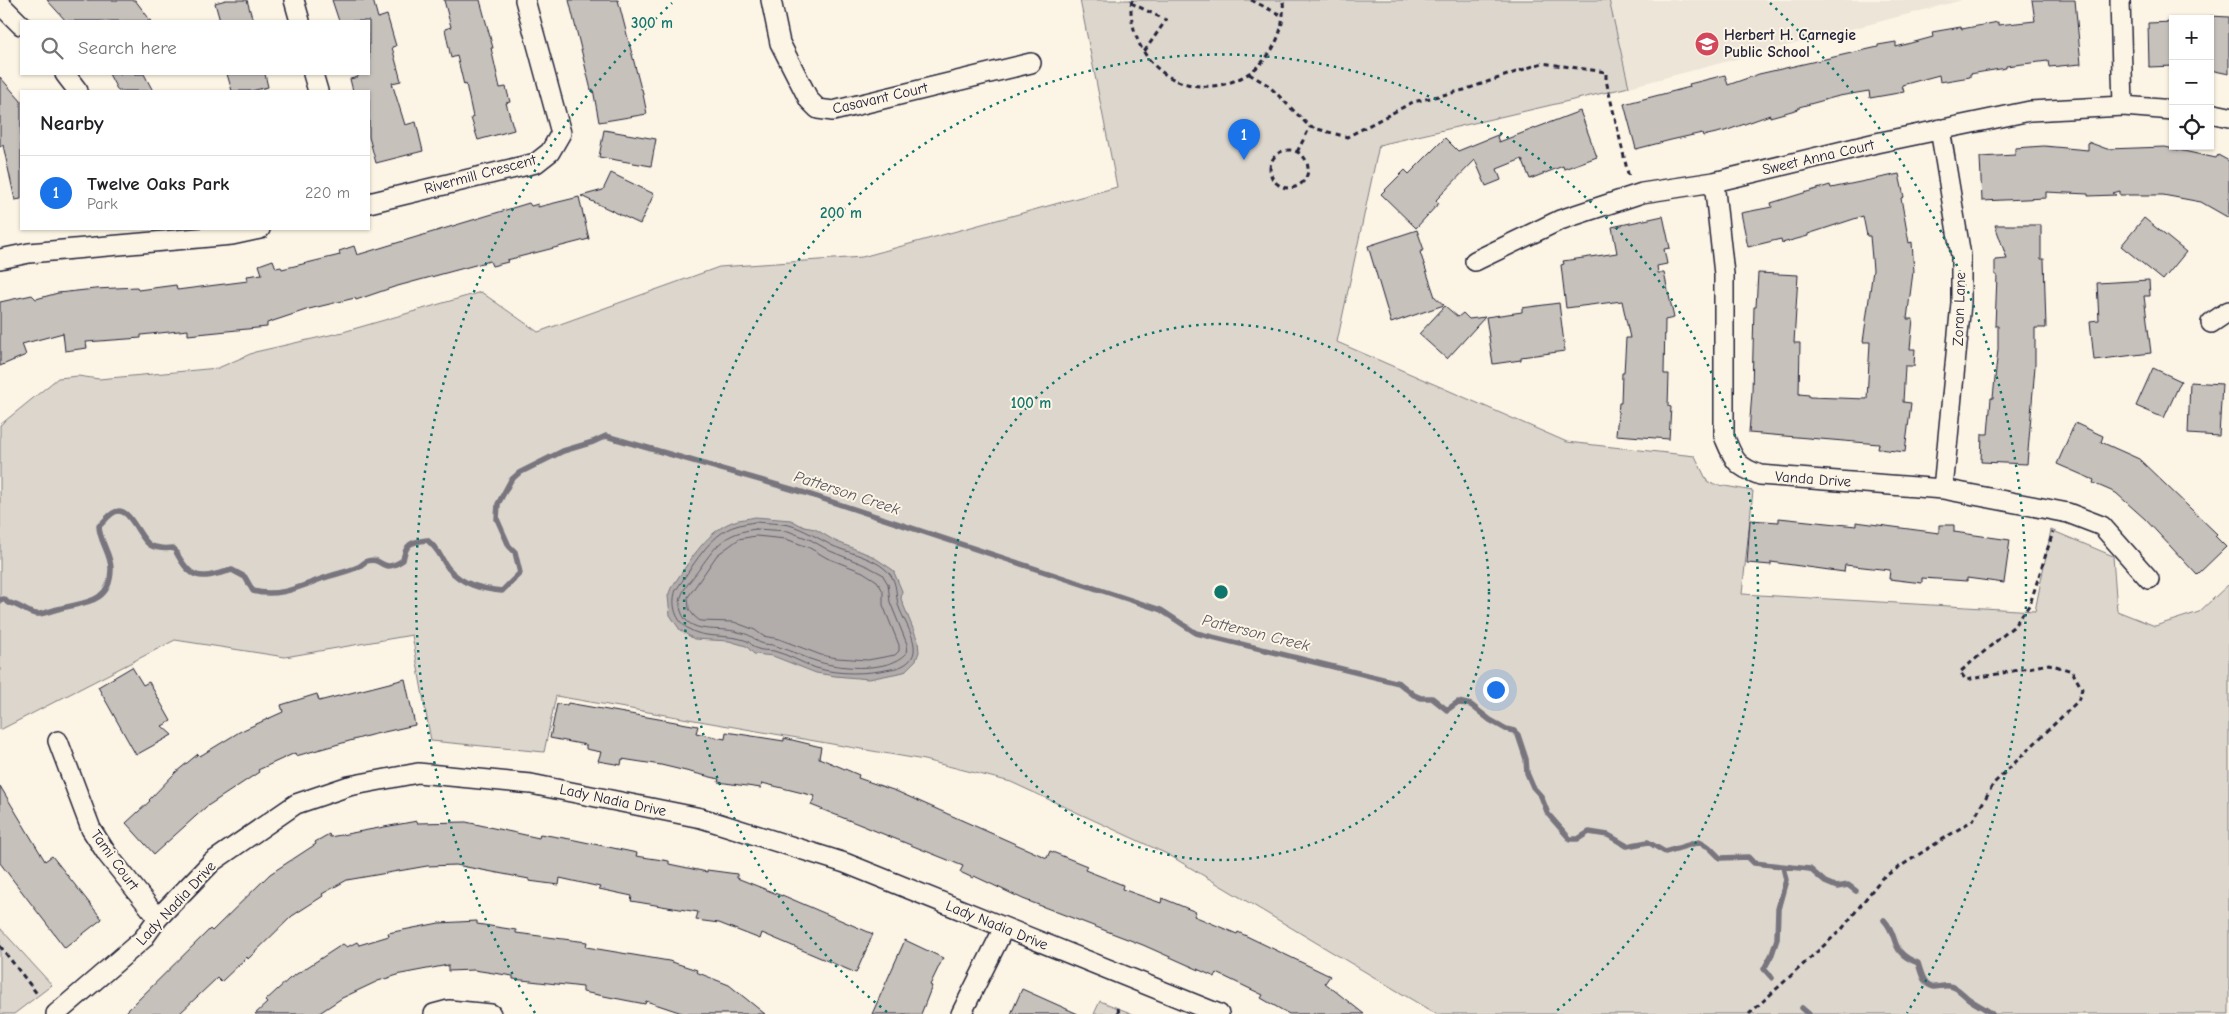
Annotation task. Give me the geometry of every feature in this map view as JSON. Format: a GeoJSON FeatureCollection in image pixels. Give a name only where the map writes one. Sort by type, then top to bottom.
{"type":"FeatureCollection","features":[{"type":"Feature","properties":{"kind":"street"},"geometry":{"type":"LineString","coordinates":[[294,0],[300,20]]}},
{"type":"Feature","properties":{"kind":"street","name":"Rivermill Crescent"},"geometry":{"type":"LineString","coordinates":[[370,202],[536,162],[550,152],[562,133],[525,0]]}},
{"type":"Feature","properties":{"kind":"street","name":"Casavant Court"},"geometry":{"type":"LineString","coordinates":[[772,0],[780,43],[809,100],[818,109],[833,111],[1031,63]]}},
{"type":"Feature","properties":{"kind":"street"},"geometry":{"type":"LineString","coordinates":[[2120,0],[2123,106]]}},
{"type":"Feature","properties":{"kind":"street"},"geometry":{"type":"LineString","coordinates":[[0,4],[20,24]]}},
{"type":"Feature","properties":{"kind":"street"},"geometry":{"type":"LineString","coordinates":[[66,75],[77,90]]}},
{"type":"Feature","properties":{"kind":"street"},"geometry":{"type":"LineString","coordinates":[[313,75],[318,90]]}},
{"type":"Feature","properties":{"kind":"street","name":"Sweet Anna Court"},"geometry":{"type":"LineString","coordinates":[[1475,262],[1560,220],[1635,195],[1714,182],[1940,129],[2030,112],[2123,106],[2169,110]]}},
{"type":"Feature","properties":{"kind":"street"},"geometry":{"type":"LineString","coordinates":[[2214,114],[2229,116]]}},
{"type":"Feature","properties":{"kind":"street","name":"Zoran Lane"},"geometry":{"type":"LineString","coordinates":[[1940,129],[1961,256],[1962,303],[1943,489]]}},
{"type":"Feature","properties":{"kind":"street","name":"Vanda Drive"},"geometry":{"type":"LineString","coordinates":[[1714,182],[1724,274],[1724,436],[1731,453],[1741,468],[1760,475],[1943,489],[2068,513],[2102,526],[2149,579]]}},
{"type":"Feature","properties":{"kind":"street"},"geometry":{"type":"LineString","coordinates":[[0,259],[109,237],[232,236],[256,230]]}},
{"type":"Feature","properties":{"kind":"street"},"geometry":{"type":"LineString","coordinates":[[2211,323],[2229,311]]}},
{"type":"Feature","properties":{"kind":"street","name":"Tami Court"},"geometry":{"type":"LineString","coordinates":[[58,741],[91,828],[107,854],[158,918]]}},
{"type":"Feature","properties":{"kind":"street","name":"Lady Nadia Drive"},"geometry":{"type":"LineString","coordinates":[[56,1014],[143,940],[158,918],[212,862],[296,804],[349,786],[418,773],[531,784],[701,818],[845,863],[1219,1014]]}},
{"type":"Feature","properties":{"kind":"street"},"geometry":{"type":"LineString","coordinates":[[961,1014],[1004,928]]}},
{"type":"Feature","properties":{"kind":"street"},"geometry":{"type":"LineString","coordinates":[[434,1014],[449,1010],[491,1014]]}},
{"type":"Feature","properties":{"kind":"path"},"geometry":{"type":"LineString","coordinates":[[1251,0],[1284,16]]}},
{"type":"Feature","properties":{"kind":"path"},"geometry":{"type":"LineString","coordinates":[[1132,1],[1133,29],[1144,53],[1160,70],[1180,82],[1203,86],[1227,84],[1248,74],[1262,63],[1273,49],[1280,33],[1284,16],[1283,0]]}},
{"type":"Feature","properties":{"kind":"path"},"geometry":{"type":"LineString","coordinates":[[1132,1],[1166,20],[1144,53]]}},
{"type":"Feature","properties":{"kind":"path"},"geometry":{"type":"LineString","coordinates":[[1248,74],[1268,84],[1310,127],[1347,137],[1413,102],[1464,90],[1542,63],[1606,72],[1606,80],[1628,177],[1635,195]]}},
{"type":"Feature","properties":{"kind":"path"},"geometry":{"type":"LineString","coordinates":[[1297,152],[1310,127]]}},
{"type":"Feature","properties":{"kind":"path"},"geometry":{"type":"LineString","coordinates":[[1284,150],[1297,152],[1306,160],[1308,166],[1306,178],[1303,182],[1292,188],[1280,186],[1272,177],[1270,170],[1274,158],[1284,150]]}},
{"type":"Feature","properties":{"kind":"path"},"geometry":{"type":"LineString","coordinates":[[1749,1014],[1842,929],[1882,878],[1973,820],[1994,783],[2078,700],[2082,689],[2072,671],[2049,664],[1966,680],[1960,672],[2013,627],[2030,604],[2053,532]]}},
{"type":"Feature","properties":{"kind":"path"},"geometry":{"type":"LineString","coordinates":[[0,946],[38,995]]}},
{"type":"Feature","properties":{"kind":"path"},"geometry":{"type":"LineString","coordinates":[[1118,1008],[1119,1014]]}},
{"type":"Feature","properties":{"kind":"shaded area"},"geometry":{"type":"Polygon","coordinates":[[[1080,0],[1609,0],[1629,87],[1379,145],[1337,342],[1567,442],[1695,456],[1708,483],[1753,491],[1742,594],[2035,611],[2051,530],[2113,556],[2117,611],[2155,626],[2199,612],[2229,584],[2229,1014],[1436,1014],[1169,855],[1011,782],[924,760],[556,696],[544,752],[431,741],[412,635],[285,657],[175,640],[0,730],[0,425],[58,378],[78,376],[99,379],[218,368],[255,352],[343,332],[481,292],[538,332],[719,267],[862,257],[1117,187],[1080,0]]]}},
{"type":"Feature","properties":{"kind":"shaded area","name":"Herbert H. Carnegie Public School"},"geometry":{"type":"Polygon","coordinates":[[[1609,0],[1962,0],[1629,87],[1609,0]]]}},
{"type":"Feature","properties":{"kind":"shaded area"},"geometry":{"type":"Polygon","coordinates":[[[0,928],[52,985],[14,1014],[0,1014],[0,928]]]}},
{"type":"Feature","properties":{"kind":"shaded area"},"geometry":{"type":"Polygon","coordinates":[[[1100,1001],[1133,1014],[1094,1014],[1100,1001]]]}},
{"type":"Feature","properties":{"kind":"water"},"geometry":{"type":"Polygon","coordinates":[[[755,517],[791,520],[804,527],[815,529],[835,541],[872,556],[893,570],[902,591],[901,599],[918,641],[919,652],[916,660],[904,672],[869,679],[835,676],[816,673],[773,656],[754,654],[746,646],[729,641],[694,639],[680,630],[670,615],[668,596],[671,588],[697,550],[713,534],[732,522],[755,517]]]}},
{"type":"Feature","properties":{"kind":"building"},"geometry":{"type":"Polygon","coordinates":[[[47,0],[135,0],[150,20],[65,20],[47,0]]]}},
{"type":"Feature","properties":{"kind":"building"},"geometry":{"type":"Polygon","coordinates":[[[226,0],[247,0],[253,20],[220,20],[215,3],[226,0]]]}},
{"type":"Feature","properties":{"kind":"building"},"geometry":{"type":"Polygon","coordinates":[[[332,0],[373,0],[378,18],[387,15],[396,46],[392,47],[401,81],[392,83],[405,125],[416,122],[423,151],[376,163],[370,141],[370,90],[353,90],[350,79],[358,77],[358,75],[370,75],[370,20],[339,20],[332,0]]]}},
{"type":"Feature","properties":{"kind":"building"},"geometry":{"type":"Polygon","coordinates":[[[444,0],[480,0],[493,48],[491,48],[500,88],[506,87],[510,102],[506,103],[514,130],[478,140],[471,118],[473,117],[466,84],[464,85],[457,56],[451,58],[445,29],[451,27],[444,0]]]}},
{"type":"Feature","properties":{"kind":"building"},"geometry":{"type":"Polygon","coordinates":[[[569,0],[618,0],[647,114],[599,122],[593,89],[591,90],[569,0]]]}},
{"type":"Feature","properties":{"kind":"building"},"geometry":{"type":"Polygon","coordinates":[[[2032,0],[2075,0],[2081,64],[2049,67],[2048,61],[2006,66],[2006,68],[1970,74],[1970,77],[1940,82],[1939,75],[1902,85],[1904,92],[1870,98],[1869,91],[1839,96],[1770,117],[1770,115],[1725,131],[1703,136],[1702,133],[1636,149],[1624,104],[1690,87],[1689,84],[1725,75],[1728,85],[1759,74],[1878,47],[1878,45],[1896,42],[1896,47],[1933,37],[1932,32],[1961,27],[1962,29],[1998,22],[1998,25],[2035,21],[2032,0]]]}},
{"type":"Feature","properties":{"kind":"building"},"geometry":{"type":"Polygon","coordinates":[[[2214,16],[2229,17],[2229,74],[2214,71],[2214,16]]]}},
{"type":"Feature","properties":{"kind":"building"},"geometry":{"type":"Polygon","coordinates":[[[2169,22],[2169,66],[2149,67],[2148,23],[2169,22]]]}},
{"type":"Feature","properties":{"kind":"building"},"geometry":{"type":"Polygon","coordinates":[[[110,75],[145,75],[152,90],[117,90],[110,75]]]}},
{"type":"Feature","properties":{"kind":"building"},"geometry":{"type":"Polygon","coordinates":[[[227,75],[265,75],[268,87],[255,90],[232,90],[227,75]]]}},
{"type":"Feature","properties":{"kind":"building"},"geometry":{"type":"Polygon","coordinates":[[[0,77],[20,100],[20,199],[15,200],[3,145],[0,147],[0,77]]]}},
{"type":"Feature","properties":{"kind":"building"},"geometry":{"type":"Polygon","coordinates":[[[1580,111],[1597,157],[1564,169],[1563,166],[1530,179],[1522,159],[1497,169],[1501,180],[1486,186],[1475,160],[1436,200],[1439,203],[1416,228],[1381,194],[1405,170],[1409,174],[1445,138],[1458,151],[1500,134],[1497,137],[1499,142],[1580,111]]]}},
{"type":"Feature","properties":{"kind":"building"},"geometry":{"type":"Polygon","coordinates":[[[604,130],[656,139],[651,166],[599,157],[604,130]]]}},
{"type":"Feature","properties":{"kind":"building"},"geometry":{"type":"Polygon","coordinates":[[[2088,142],[2107,149],[2165,147],[2169,148],[2169,150],[2179,150],[2216,158],[2218,155],[2229,161],[2229,218],[2201,202],[2163,195],[2120,195],[2120,191],[2113,193],[2116,195],[2088,196],[2088,194],[2046,192],[2046,198],[1982,201],[1980,157],[2015,155],[2015,148],[2044,146],[2088,150],[2088,142]]]}},
{"type":"Feature","properties":{"kind":"building"},"geometry":{"type":"Polygon","coordinates":[[[611,173],[654,194],[640,224],[581,196],[603,190],[611,173]]]}},
{"type":"Feature","properties":{"kind":"building"},"geometry":{"type":"Polygon","coordinates":[[[1899,174],[1904,197],[1901,198],[1909,243],[1912,242],[1914,272],[1907,319],[1913,319],[1910,349],[1915,349],[1914,366],[1905,366],[1903,402],[1911,403],[1905,452],[1878,449],[1879,444],[1749,433],[1754,307],[1756,307],[1758,273],[1798,275],[1794,343],[1800,343],[1799,394],[1809,395],[1809,397],[1867,399],[1870,342],[1863,342],[1873,270],[1870,236],[1867,236],[1863,216],[1808,234],[1808,236],[1782,243],[1781,239],[1748,247],[1741,213],[1772,207],[1771,203],[1830,185],[1831,188],[1899,174]]]}},
{"type":"Feature","properties":{"kind":"building"},"geometry":{"type":"Polygon","coordinates":[[[579,197],[589,239],[507,260],[508,262],[492,266],[490,261],[394,287],[356,300],[355,298],[309,309],[267,323],[267,327],[188,335],[188,330],[141,335],[141,338],[86,342],[87,348],[65,351],[63,333],[22,344],[26,355],[0,366],[0,302],[32,295],[36,299],[58,293],[95,289],[137,287],[138,290],[176,285],[177,290],[248,281],[247,276],[262,274],[259,265],[273,260],[276,268],[281,267],[282,269],[340,255],[339,251],[354,246],[357,255],[529,203],[531,206],[538,204],[538,207],[579,197]]]}},
{"type":"Feature","properties":{"kind":"building"},"geometry":{"type":"Polygon","coordinates":[[[1663,216],[1670,248],[1664,249],[1667,264],[1657,266],[1658,273],[1664,273],[1674,318],[1665,320],[1664,374],[1669,374],[1668,406],[1671,407],[1669,439],[1616,435],[1619,403],[1621,403],[1626,338],[1630,338],[1622,301],[1566,308],[1561,265],[1564,264],[1563,261],[1617,253],[1612,227],[1663,216]]]}},
{"type":"Feature","properties":{"kind":"building"},"geometry":{"type":"Polygon","coordinates":[[[2144,218],[2186,252],[2163,280],[2121,246],[2144,218]]]}},
{"type":"Feature","properties":{"kind":"building"},"geometry":{"type":"Polygon","coordinates":[[[1995,225],[2041,225],[2041,259],[2044,259],[2046,328],[2035,328],[2035,366],[2027,464],[1981,462],[1982,434],[1988,434],[1998,349],[1998,326],[1995,326],[1997,275],[1995,275],[1995,260],[2007,259],[1995,225]]]}},
{"type":"Feature","properties":{"kind":"building"},"geometry":{"type":"Polygon","coordinates":[[[1417,230],[1424,250],[1420,252],[1435,297],[1444,305],[1391,323],[1368,246],[1417,230]]]}},
{"type":"Feature","properties":{"kind":"building"},"geometry":{"type":"Polygon","coordinates":[[[2149,280],[2150,296],[2144,296],[2151,353],[2094,360],[2090,321],[2099,320],[2097,283],[2149,280]]]}},
{"type":"Feature","properties":{"kind":"building"},"geometry":{"type":"Polygon","coordinates":[[[1559,303],[1565,351],[1521,357],[1521,360],[1493,364],[1486,317],[1522,312],[1522,308],[1559,303]]]}},
{"type":"Feature","properties":{"kind":"building"},"geometry":{"type":"Polygon","coordinates":[[[1445,306],[1458,317],[1463,313],[1469,319],[1485,317],[1447,359],[1419,334],[1445,306]]]}},
{"type":"Feature","properties":{"kind":"building"},"geometry":{"type":"Polygon","coordinates":[[[2153,368],[2181,381],[2164,418],[2136,406],[2153,368]]]}},
{"type":"Feature","properties":{"kind":"building"},"geometry":{"type":"Polygon","coordinates":[[[2190,382],[2222,384],[2219,436],[2188,434],[2190,382]]]}},
{"type":"Feature","properties":{"kind":"building"},"geometry":{"type":"Polygon","coordinates":[[[2075,423],[2103,436],[2101,442],[2139,459],[2217,534],[2215,536],[2226,547],[2197,575],[2145,519],[2116,493],[2093,483],[2094,480],[2057,464],[2075,423]]]}},
{"type":"Feature","properties":{"kind":"building"},"geometry":{"type":"Polygon","coordinates":[[[1779,518],[1856,526],[1856,522],[1939,533],[1939,525],[1954,525],[1954,532],[2010,540],[2004,583],[1967,578],[1967,581],[1922,578],[1922,583],[1889,579],[1890,570],[1845,565],[1844,572],[1771,562],[1771,565],[1747,563],[1750,520],[1779,522],[1779,518]]]}},
{"type":"Feature","properties":{"kind":"building"},"geometry":{"type":"Polygon","coordinates":[[[132,667],[143,685],[149,682],[171,721],[162,726],[172,735],[136,755],[98,687],[132,667]]]}},
{"type":"Feature","properties":{"kind":"building"},"geometry":{"type":"Polygon","coordinates":[[[405,679],[415,725],[296,756],[295,753],[258,770],[259,772],[206,807],[154,854],[126,823],[150,801],[176,772],[198,754],[200,756],[241,731],[283,712],[281,705],[317,694],[319,701],[405,679]]]}},
{"type":"Feature","properties":{"kind":"building"},"geometry":{"type":"Polygon","coordinates":[[[568,703],[698,726],[696,733],[725,739],[726,732],[784,741],[784,738],[821,747],[819,758],[859,775],[858,778],[896,791],[1047,858],[1050,851],[1087,866],[1085,870],[1123,885],[1122,889],[1161,903],[1162,898],[1196,912],[1194,916],[1237,934],[1238,932],[1330,976],[1325,983],[1364,1014],[1289,1014],[1261,998],[1263,995],[1217,973],[1215,977],[1143,945],[1023,899],[974,876],[973,878],[960,872],[963,866],[811,805],[815,796],[762,783],[761,788],[718,782],[719,779],[661,765],[622,759],[621,765],[598,761],[601,752],[586,749],[586,745],[550,738],[557,704],[567,705],[568,703]]]}},
{"type":"Feature","properties":{"kind":"building"},"geometry":{"type":"Polygon","coordinates":[[[0,786],[45,861],[52,856],[102,919],[65,948],[0,863],[0,786]]]}},
{"type":"Feature","properties":{"kind":"building"},"geometry":{"type":"Polygon","coordinates":[[[417,821],[417,823],[466,822],[539,838],[540,834],[637,853],[636,856],[669,861],[669,864],[707,872],[707,870],[737,874],[737,878],[873,934],[856,973],[762,933],[760,939],[719,923],[696,920],[698,912],[631,901],[632,896],[599,889],[600,887],[560,878],[559,885],[529,881],[529,879],[456,865],[427,866],[347,880],[322,894],[323,896],[292,916],[248,959],[247,957],[221,982],[217,978],[179,1014],[124,1014],[210,929],[212,931],[270,874],[316,844],[315,842],[329,834],[330,837],[417,821]]]}},
{"type":"Feature","properties":{"kind":"building"},"geometry":{"type":"Polygon","coordinates":[[[477,921],[477,924],[516,930],[516,933],[587,942],[586,947],[669,961],[697,970],[696,972],[729,985],[765,1014],[685,1014],[646,1001],[645,1004],[583,992],[583,987],[513,979],[513,976],[474,970],[448,971],[448,965],[401,974],[378,981],[342,998],[318,1014],[255,1014],[267,1003],[265,1001],[289,979],[343,944],[347,947],[357,942],[359,945],[389,936],[388,933],[439,923],[477,921]]]}},
{"type":"Feature","properties":{"kind":"building"},"geometry":{"type":"Polygon","coordinates":[[[905,940],[943,958],[930,985],[932,986],[921,1014],[872,1014],[905,940]]]}},
{"type":"Feature","properties":{"kind":"building"},"geometry":{"type":"Polygon","coordinates":[[[1022,989],[1078,1014],[1011,1014],[1022,989]]]}},
{"type":"Feature","properties":{"kind":"waterway","name":"Patterson Creek"},"geometry":{"type":"LineString","coordinates":[[0,600],[4,599],[8,603],[39,614],[85,603],[100,596],[106,590],[111,564],[99,526],[111,514],[119,511],[129,516],[150,545],[173,548],[186,568],[192,573],[204,576],[232,570],[245,577],[253,591],[272,593],[290,590],[354,569],[372,560],[390,566],[403,560],[410,544],[427,540],[437,550],[454,574],[473,585],[502,591],[520,573],[515,552],[509,546],[497,519],[498,504],[511,480],[519,473],[563,451],[606,436],[805,493],[1161,610],[1196,633],[1399,683],[1414,695],[1421,698],[1432,698],[1447,710],[1458,702],[1471,705],[1490,720],[1506,729],[1514,731],[1518,735],[1526,759],[1527,773],[1533,787],[1541,796],[1548,814],[1570,839],[1578,839],[1589,832],[1608,835],[1627,846],[1648,842],[1665,852],[1699,842],[1709,847],[1720,858],[1748,857],[1754,863],[1810,869],[1825,882],[1837,887],[1848,885],[1856,891]]}},
{"type":"Feature","properties":{"kind":"waterway"},"geometry":{"type":"LineString","coordinates":[[1772,978],[1764,969],[1777,939],[1778,909],[1786,880],[1783,867]]}},
{"type":"Feature","properties":{"kind":"waterway","name":"Patterson Creek"},"geometry":{"type":"LineString","coordinates":[[1884,920],[1892,932],[1898,949],[1909,959],[1918,963],[1927,984],[1934,987],[1948,986],[1956,988],[1992,1014]]}},
{"type":"Feature","properties":{"kind":"waterway"},"geometry":{"type":"LineString","coordinates":[[1802,1008],[1809,1014]]}},
{"type":"Feature","properties":{"kind":"place","name":"Herbert H. Carnegie Public School"},"geometry":{"type":"Point","coordinates":[1707,44]}},
{"type":"Feature","properties":{"kind":"place","name":"Twelve Oaks Park"},"geometry":{"type":"Point","coordinates":[1244,160]}}]}
